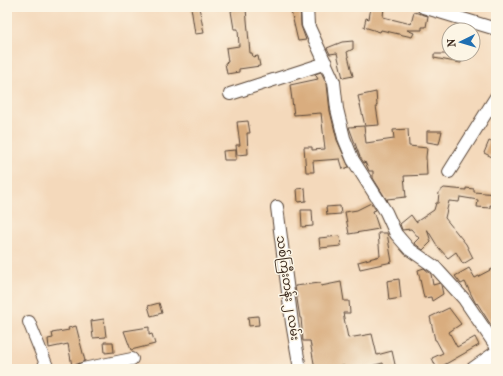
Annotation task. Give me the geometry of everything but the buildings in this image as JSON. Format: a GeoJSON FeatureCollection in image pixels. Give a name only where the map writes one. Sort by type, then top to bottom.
{"type":"FeatureCollection","features":[{"type":"Feature","properties":{"kind":"street"},"geometry":{"type":"LineString","coordinates":[[307,7],[308,25],[334,82],[337,109],[344,138],[354,160],[386,212],[396,234],[409,249],[435,267],[464,299],[496,346]]}},
{"type":"Feature","properties":{"kind":"street"},"geometry":{"type":"LineString","coordinates":[[424,7],[496,29]]}},
{"type":"Feature","properties":{"kind":"street"},"geometry":{"type":"LineString","coordinates":[[230,94],[326,63]]}},
{"type":"Feature","properties":{"kind":"street"},"geometry":{"type":"LineString","coordinates":[[449,172],[496,97]]}},
{"type":"Feature","properties":{"kind":"street","name":"သစ်ကြီးတန်း ၂ လမ်း"},"geometry":{"type":"LineString","coordinates":[[277,207],[292,323],[300,369]]}},
{"type":"Feature","properties":{"kind":"street"},"geometry":{"type":"LineString","coordinates":[[29,322],[48,369]]}},
{"type":"Feature","properties":{"kind":"street"},"geometry":{"type":"LineString","coordinates":[[472,369],[496,352]]}},
{"type":"Feature","properties":{"kind":"street"},"geometry":{"type":"LineString","coordinates":[[83,369],[132,359]]}}]}
